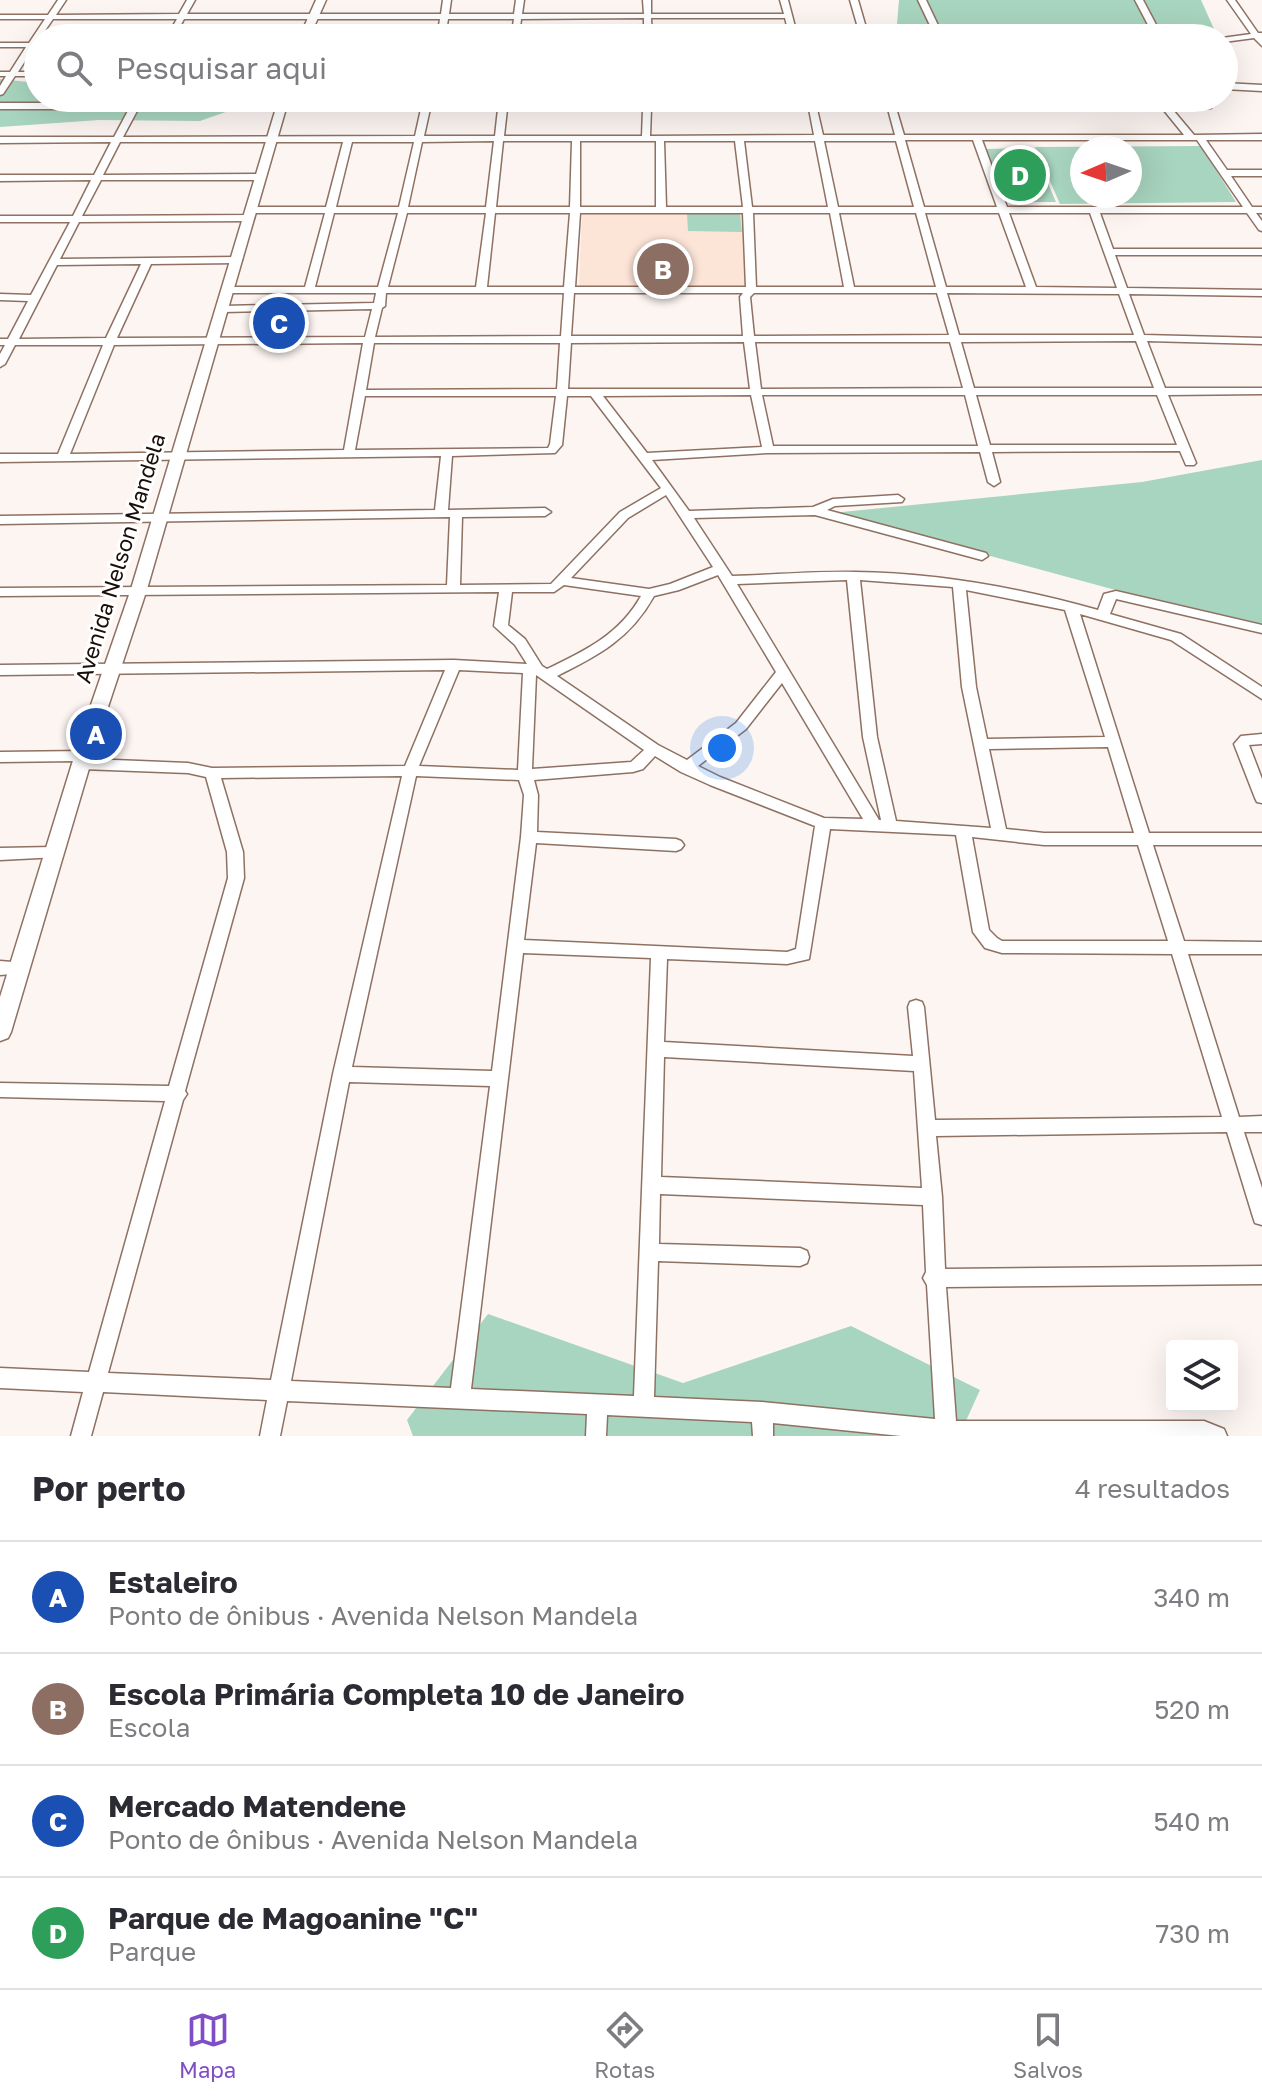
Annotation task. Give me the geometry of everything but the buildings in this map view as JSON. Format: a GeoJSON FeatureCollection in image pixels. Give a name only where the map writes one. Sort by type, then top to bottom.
{"type":"FeatureCollection","features":[{"type":"Feature","properties":{"kind":"street"},"geometry":{"type":"LineString","coordinates":[[46,24],[62,0]]}},
{"type":"Feature","properties":{"kind":"street"},"geometry":{"type":"LineString","coordinates":[[179,24],[191,0]]}},
{"type":"Feature","properties":{"kind":"street"},"geometry":{"type":"LineString","coordinates":[[310,24],[321,0]]}},
{"type":"Feature","properties":{"kind":"street"},"geometry":{"type":"LineString","coordinates":[[443,24],[447,0]]}},
{"type":"Feature","properties":{"kind":"street"},"geometry":{"type":"LineString","coordinates":[[518,24],[520,0]]}},
{"type":"Feature","properties":{"kind":"street"},"geometry":{"type":"LineString","coordinates":[[647,0],[649,24]]}},
{"type":"Feature","properties":{"kind":"street"},"geometry":{"type":"LineString","coordinates":[[784,0],[791,24]]}},
{"type":"Feature","properties":{"kind":"street"},"geometry":{"type":"LineString","coordinates":[[854,0],[861,24]]}},
{"type":"Feature","properties":{"kind":"street"},"geometry":{"type":"LineString","coordinates":[[922,0],[933,24]]}},
{"type":"Feature","properties":{"kind":"street"},"geometry":{"type":"LineString","coordinates":[[1139,0],[1152,24]]}},
{"type":"Feature","properties":{"kind":"street"},"geometry":{"type":"LineString","coordinates":[[1231,0],[1259,35],[1262,44]]}},
{"type":"Feature","properties":{"kind":"street"},"geometry":{"type":"LineString","coordinates":[[0,17],[789,16]]}},
{"type":"Feature","properties":{"kind":"street"},"geometry":{"type":"LineString","coordinates":[[1238,38],[1259,35]]}},
{"type":"Feature","properties":{"kind":"street"},"geometry":{"type":"LineString","coordinates":[[0,45],[24,45]]}},
{"type":"Feature","properties":{"kind":"street"},"geometry":{"type":"LineString","coordinates":[[0,92],[24,60]]}},
{"type":"Feature","properties":{"kind":"street"},"geometry":{"type":"LineString","coordinates":[[0,74],[24,74]]}},
{"type":"Feature","properties":{"kind":"street"},"geometry":{"type":"LineString","coordinates":[[1238,87],[1262,88]]}},
{"type":"Feature","properties":{"kind":"street"},"geometry":{"type":"LineString","coordinates":[[0,106],[24,105]]}},
{"type":"Feature","properties":{"kind":"street"},"geometry":{"type":"LineString","coordinates":[[0,364],[6,342],[56,262],[131,112]]}},
{"type":"Feature","properties":{"kind":"street","name":"Avenida Nelson Mandela"},"geometry":{"type":"LineString","coordinates":[[0,1032],[9,968],[53,853],[139,589],[279,112]]}},
{"type":"Feature","properties":{"kind":"street"},"geometry":{"type":"LineString","coordinates":[[349,452],[369,340],[380,306],[425,112]]}},
{"type":"Feature","properties":{"kind":"street"},"geometry":{"type":"LineString","coordinates":[[481,291],[502,112]]}},
{"type":"Feature","properties":{"kind":"street"},"geometry":{"type":"LineString","coordinates":[[646,139],[647,112]]}},
{"type":"Feature","properties":{"kind":"street"},"geometry":{"type":"LineString","coordinates":[[814,112],[850,290]]}},
{"type":"Feature","properties":{"kind":"street"},"geometry":{"type":"LineString","coordinates":[[893,112],[994,482]]}},
{"type":"Feature","properties":{"kind":"street"},"geometry":{"type":"LineString","coordinates":[[1171,112],[1256,210],[1262,228]]}},
{"type":"Feature","properties":{"kind":"street"},"geometry":{"type":"LineString","coordinates":[[0,140],[1262,137]]}},
{"type":"Feature","properties":{"kind":"street"},"geometry":{"type":"LineString","coordinates":[[660,139],[661,210]]}},
{"type":"Feature","properties":{"kind":"street"},"geometry":{"type":"LineString","coordinates":[[977,139],[1032,290]]}},
{"type":"Feature","properties":{"kind":"street"},"geometry":{"type":"LineString","coordinates":[[0,458],[551,451],[556,445],[571,290],[576,140]]}},
{"type":"Feature","properties":{"kind":"street"},"geometry":{"type":"LineString","coordinates":[[739,140],[748,210],[751,290],[745,297],[748,339],[755,392],[768,450]]}},
{"type":"Feature","properties":{"kind":"street"},"geometry":{"type":"LineString","coordinates":[[309,291],[348,141]]}},
{"type":"Feature","properties":{"kind":"street"},"geometry":{"type":"LineString","coordinates":[[1225,173],[1262,173]]}},
{"type":"Feature","properties":{"kind":"street"},"geometry":{"type":"LineString","coordinates":[[0,178],[260,177]]}},
{"type":"Feature","properties":{"kind":"street"},"geometry":{"type":"LineString","coordinates":[[0,219],[330,210],[1256,210]]}},
{"type":"Feature","properties":{"kind":"street"},"geometry":{"type":"LineString","coordinates":[[1094,210],[1140,338],[1190,463]]}},
{"type":"Feature","properties":{"kind":"street"},"geometry":{"type":"LineString","coordinates":[[1111,252],[1262,252]]}},
{"type":"Feature","properties":{"kind":"street"},"geometry":{"type":"LineString","coordinates":[[56,262],[237,260]]}},
{"type":"Feature","properties":{"kind":"street"},"geometry":{"type":"LineString","coordinates":[[63,457],[110,341],[147,261]]}},
{"type":"Feature","properties":{"kind":"street"},"geometry":{"type":"LineString","coordinates":[[228,290],[1125,290],[1262,293]]}},
{"type":"Feature","properties":{"kind":"street"},"geometry":{"type":"LineString","coordinates":[[0,297],[36,298]]}},
{"type":"Feature","properties":{"kind":"street"},"geometry":{"type":"LineString","coordinates":[[223,309],[380,306]]}},
{"type":"Feature","properties":{"kind":"street"},"geometry":{"type":"LineString","coordinates":[[6,342],[955,338],[1262,341]]}},
{"type":"Feature","properties":{"kind":"street"},"geometry":{"type":"LineString","coordinates":[[360,393],[1262,391]]}},
{"type":"Feature","properties":{"kind":"street"},"geometry":{"type":"LineString","coordinates":[[595,393],[686,515],[882,825]]}},
{"type":"Feature","properties":{"kind":"street"},"geometry":{"type":"LineString","coordinates":[[645,457],[768,450],[1183,448]]}},
{"type":"Feature","properties":{"kind":"street"},"geometry":{"type":"LineString","coordinates":[[441,515],[447,451]]}},
{"type":"Feature","properties":{"kind":"street"},"geometry":{"type":"LineString","coordinates":[[0,592],[453,587],[546,589],[558,585],[624,515],[668,489]]}},
{"type":"Feature","properties":{"kind":"street"},"geometry":{"type":"LineString","coordinates":[[815,511],[833,503],[898,499]]}},
{"type":"Feature","properties":{"kind":"street"},"geometry":{"type":"LineString","coordinates":[[686,515],[815,511],[982,556]]}},
{"type":"Feature","properties":{"kind":"street"},"geometry":{"type":"LineString","coordinates":[[0,520],[545,512]]}},
{"type":"Feature","properties":{"kind":"street"},"geometry":{"type":"LineString","coordinates":[[453,587],[456,514]]}},
{"type":"Feature","properties":{"kind":"street"},"geometry":{"type":"LineString","coordinates":[[561,581],[649,593],[725,574],[853,576],[959,584],[1071,607],[1176,637],[1262,694]]}},
{"type":"Feature","properties":{"kind":"street"},"geometry":{"type":"LineString","coordinates":[[853,576],[882,825]]}},
{"type":"Feature","properties":{"kind":"street"},"geometry":{"type":"LineString","coordinates":[[959,584],[969,687],[1000,834]]}},
{"type":"Feature","properties":{"kind":"street"},"geometry":{"type":"LineString","coordinates":[[506,588],[501,626],[520,642],[538,671],[686,768],[823,823],[963,830],[1044,839],[1262,839]]}},
{"type":"Feature","properties":{"kind":"street"},"geometry":{"type":"LineString","coordinates":[[0,670],[454,665],[538,671],[620,636],[639,613],[649,593]]}},
{"type":"Feature","properties":{"kind":"street"},"geometry":{"type":"LineString","coordinates":[[1103,616],[1109,597],[1116,595],[1262,629]]}},
{"type":"Feature","properties":{"kind":"street"},"geometry":{"type":"LineString","coordinates":[[1071,607],[1262,1217]]}},
{"type":"Feature","properties":{"kind":"street"},"geometry":{"type":"LineString","coordinates":[[270,1436],[342,1074],[410,771],[454,665]]}},
{"type":"Feature","properties":{"kind":"street"},"geometry":{"type":"LineString","coordinates":[[460,1397],[529,837],[531,795],[525,775],[538,671]]}},
{"type":"Feature","properties":{"kind":"street"},"geometry":{"type":"LineString","coordinates":[[686,768],[741,726],[783,672]]}},
{"type":"Feature","properties":{"kind":"street"},"geometry":{"type":"LineString","coordinates":[[1262,739],[1246,740],[1241,744],[1262,798]]}},
{"type":"Feature","properties":{"kind":"street"},"geometry":{"type":"LineString","coordinates":[[980,744],[1111,742]]}},
{"type":"Feature","properties":{"kind":"street"},"geometry":{"type":"LineString","coordinates":[[0,757],[84,760],[188,768],[212,773],[410,771],[525,775],[633,767],[653,749]]}},
{"type":"Feature","properties":{"kind":"street"},"geometry":{"type":"LineString","coordinates":[[81,1436],[236,878],[235,852],[212,773]]}},
{"type":"Feature","properties":{"kind":"street"},"geometry":{"type":"LineString","coordinates":[[515,946],[787,958],[803,954],[823,823]]}},
{"type":"Feature","properties":{"kind":"street"},"geometry":{"type":"LineString","coordinates":[[963,830],[981,932],[991,943],[1022,948],[1177,945],[1262,948]]}},
{"type":"Feature","properties":{"kind":"street"},"geometry":{"type":"LineString","coordinates":[[529,837],[676,845]]}},
{"type":"Feature","properties":{"kind":"street"},"geometry":{"type":"LineString","coordinates":[[0,854],[53,853]]}},
{"type":"Feature","properties":{"kind":"street"},"geometry":{"type":"LineString","coordinates":[[644,1406],[659,952]]}},
{"type":"Feature","properties":{"kind":"street"},"geometry":{"type":"LineString","coordinates":[[916,1007],[929,1128],[933,1278],[957,1432]]}},
{"type":"Feature","properties":{"kind":"street"},"geometry":{"type":"LineString","coordinates":[[656,1049],[922,1064]]}},
{"type":"Feature","properties":{"kind":"street"},"geometry":{"type":"LineString","coordinates":[[342,1074],[500,1079]]}},
{"type":"Feature","properties":{"kind":"street"},"geometry":{"type":"LineString","coordinates":[[0,1090],[178,1094]]}},
{"type":"Feature","properties":{"kind":"street"},"geometry":{"type":"LineString","coordinates":[[929,1128],[1262,1124]]}},
{"type":"Feature","properties":{"kind":"street"},"geometry":{"type":"LineString","coordinates":[[651,1185],[933,1197]]}},
{"type":"Feature","properties":{"kind":"street"},"geometry":{"type":"LineString","coordinates":[[648,1252],[800,1257]]}},
{"type":"Feature","properties":{"kind":"street"},"geometry":{"type":"LineString","coordinates":[[933,1278],[1262,1275]]}},
{"type":"Feature","properties":{"kind":"street"},"geometry":{"type":"LineString","coordinates":[[0,1378],[762,1412],[957,1432],[1204,1431],[1217,1436]]}},
{"type":"Feature","properties":{"kind":"street"},"geometry":{"type":"LineString","coordinates":[[596,1436],[597,1404]]}},
{"type":"Feature","properties":{"kind":"street"},"geometry":{"type":"LineString","coordinates":[[762,1412],[763,1436]]}},
{"type":"Feature","properties":{"kind":"shaded area"},"geometry":{"type":"Polygon","coordinates":[[[582,212],[745,213],[749,286],[579,286],[582,212]]]}},
{"type":"Feature","properties":{"kind":"green space"},"geometry":{"type":"Polygon","coordinates":[[[899,0],[1201,0],[1212,24],[897,24],[899,0]]]}},
{"type":"Feature","properties":{"kind":"green space"},"geometry":{"type":"Polygon","coordinates":[[[0,79],[24,82],[24,112],[225,112],[200,121],[99,120],[0,127],[0,79]]]}},
{"type":"Feature","properties":{"kind":"green space"},"geometry":{"type":"Polygon","coordinates":[[[1142,146],[1201,146],[1236,202],[1142,203],[1142,146]]]}},
{"type":"Feature","properties":{"kind":"green space"},"geometry":{"type":"Polygon","coordinates":[[[1035,147],[1070,147],[1070,204],[1060,204],[1035,147]]]}},
{"type":"Feature","properties":{"kind":"green space"},"geometry":{"type":"Polygon","coordinates":[[[1033,148],[1056,202],[1005,202],[986,149],[1033,148]]]}},
{"type":"Feature","properties":{"kind":"green space"},"geometry":{"type":"Polygon","coordinates":[[[687,214],[740,214],[742,232],[688,231],[687,214]]]}},
{"type":"Feature","properties":{"kind":"green space"},"geometry":{"type":"Polygon","coordinates":[[[1262,460],[1262,626],[1178,607],[832,513],[1142,482],[1262,460]]]}},
{"type":"Feature","properties":{"kind":"green space"},"geometry":{"type":"Polygon","coordinates":[[[488,1314],[683,1383],[851,1326],[980,1390],[959,1436],[413,1436],[407,1420],[488,1314]]]}},
{"type":"Feature","properties":{"kind":"place","name":"Parque de Magoanine \"C\""},"geometry":{"type":"Point","coordinates":[1020,175]}},
{"type":"Feature","properties":{"kind":"place","name":"Escola Primária Completa 10 de Janeiro"},"geometry":{"type":"Point","coordinates":[663,269]}},
{"type":"Feature","properties":{"kind":"place","name":"Mercado Matendene"},"geometry":{"type":"Point","coordinates":[279,323]}},
{"type":"Feature","properties":{"kind":"place","name":"Estaleiro"},"geometry":{"type":"Point","coordinates":[96,734]}}]}
